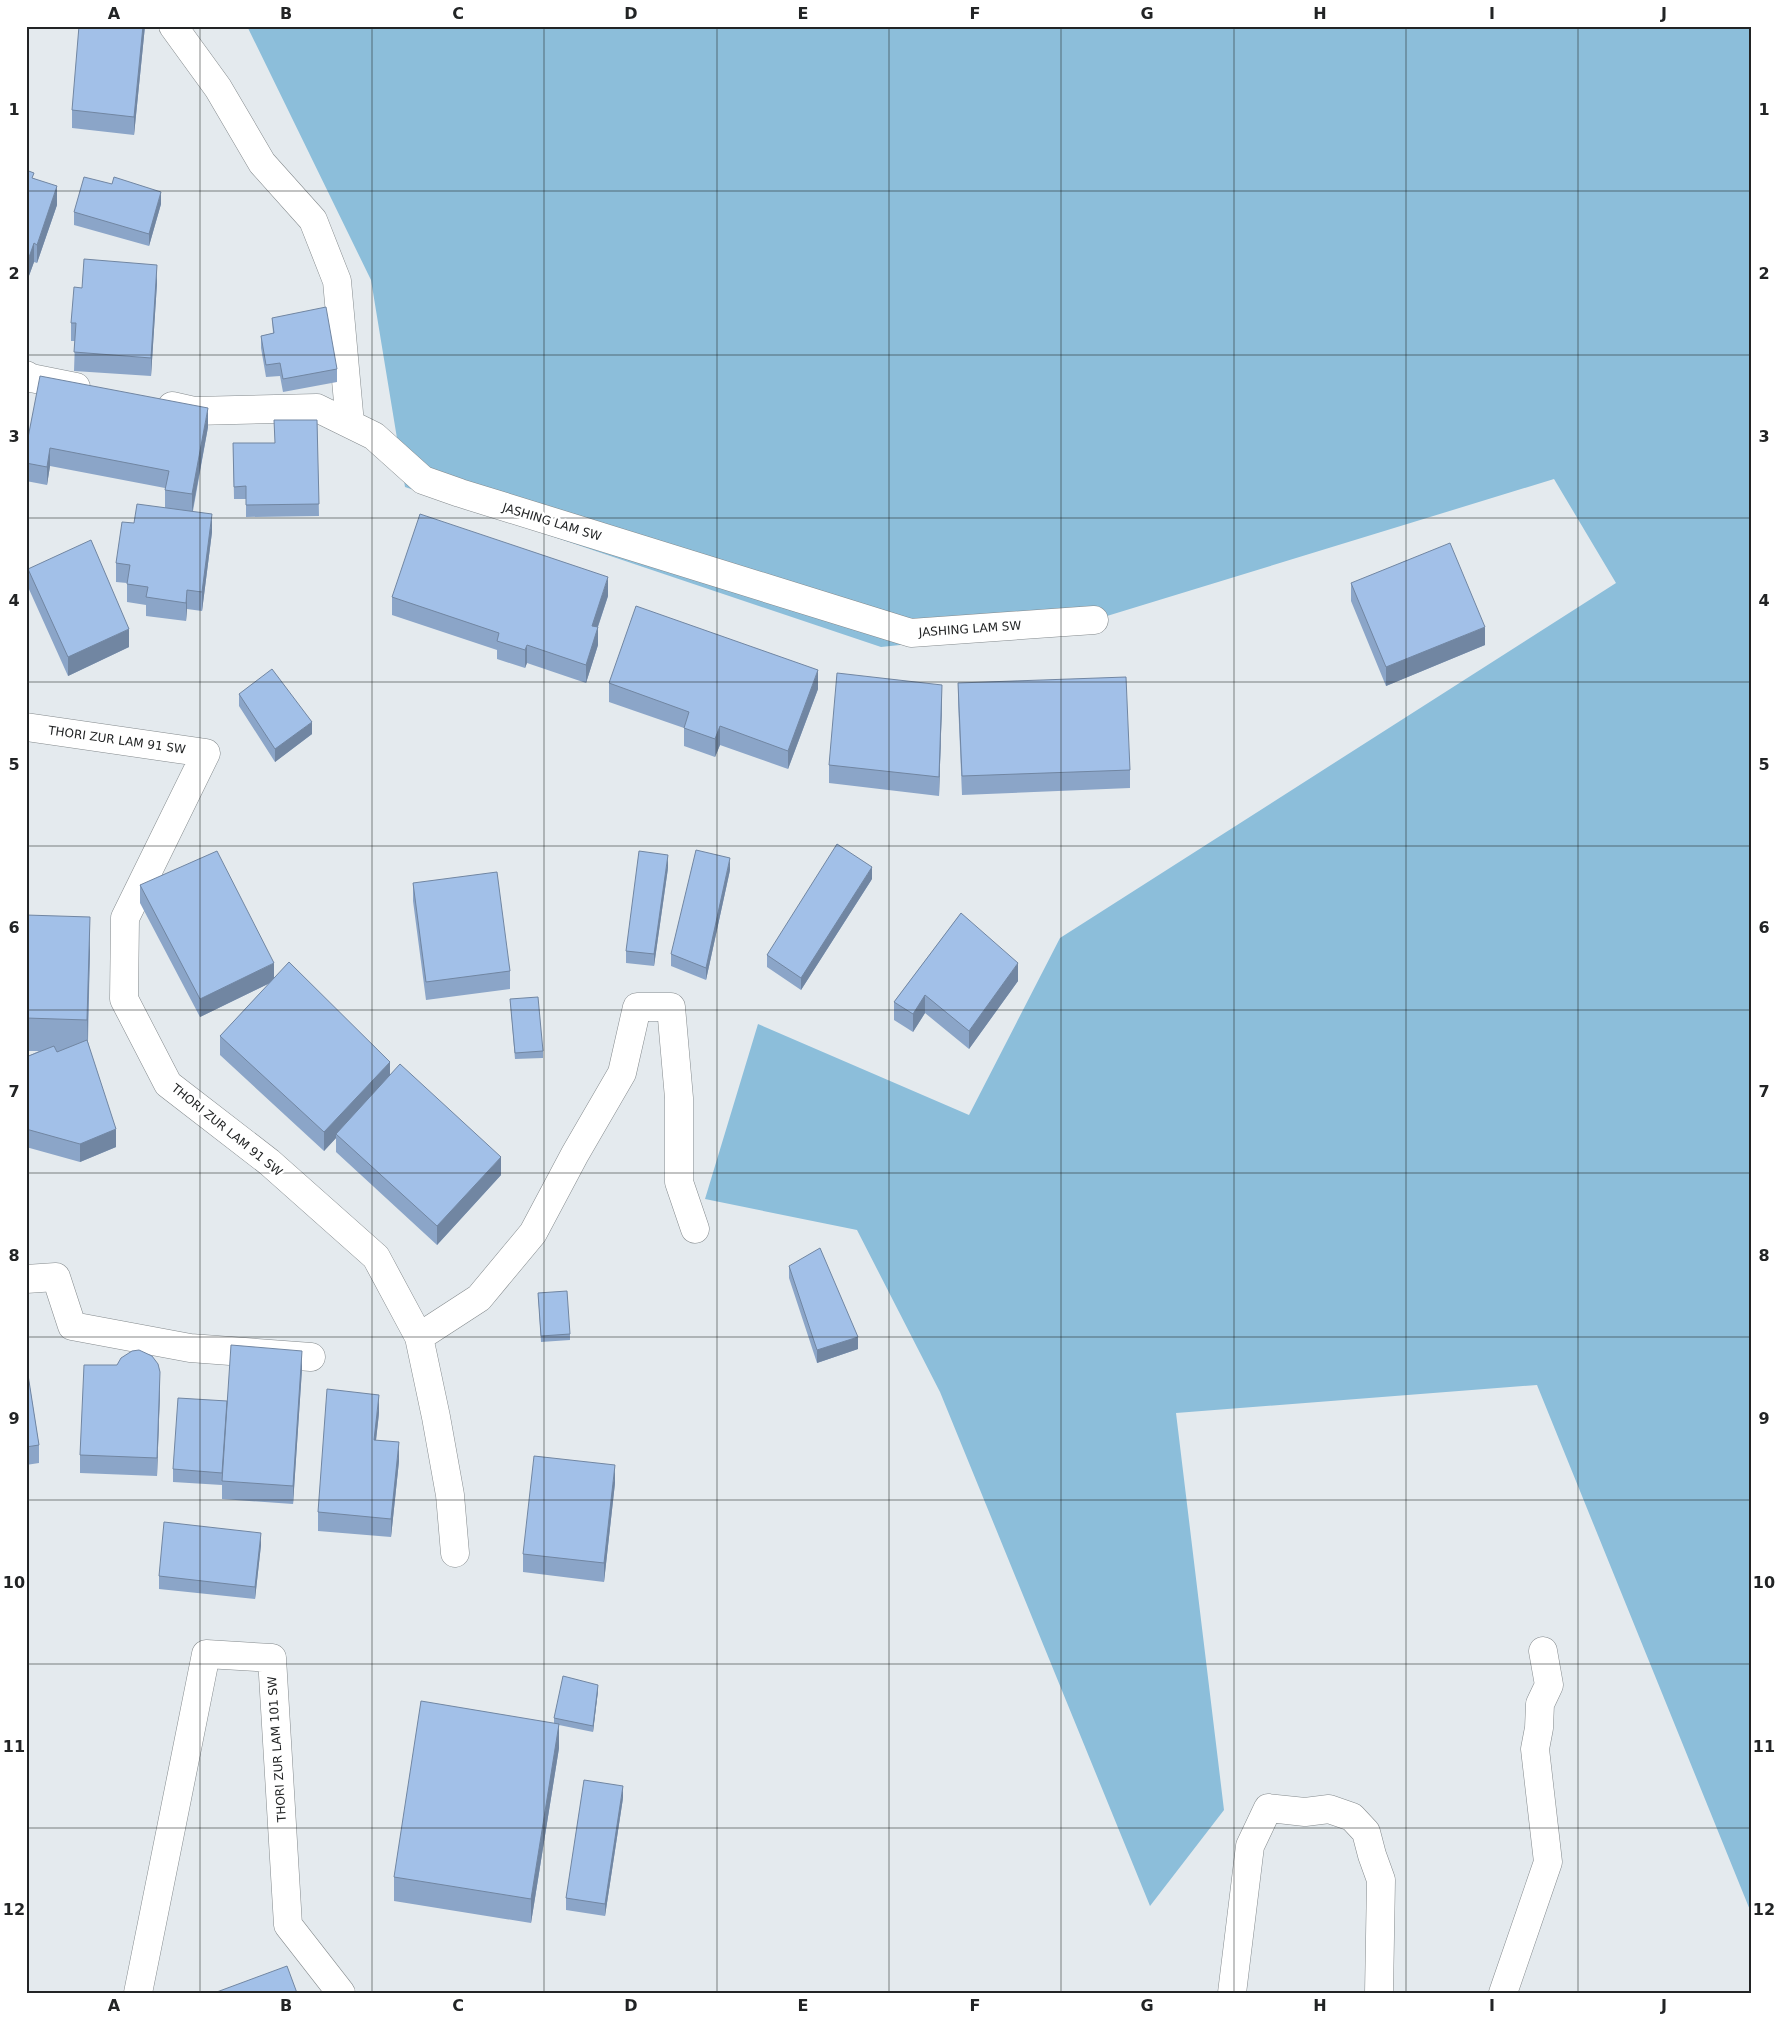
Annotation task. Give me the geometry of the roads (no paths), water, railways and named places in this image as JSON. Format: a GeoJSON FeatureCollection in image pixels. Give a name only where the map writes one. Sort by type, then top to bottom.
{"type":"FeatureCollection","features":[{"type":"Feature","properties":{"kind":"street"},"geometry":{"type":"LineString","coordinates":[[173,26],[218,88],[262,163],[313,220],[337,281],[350,424]]}},
{"type":"Feature","properties":{"kind":"street"},"geometry":{"type":"LineString","coordinates":[[26,375],[31,378],[98,391]]}},
{"type":"Feature","properties":{"kind":"street","name":"JASHING LAM SW"},"geometry":{"type":"LineString","coordinates":[[146,401],[194,411],[317,408],[374,436],[423,480],[911,633],[1094,620]]}},
{"type":"Feature","properties":{"kind":"street","name":"THORI ZUR LAM 91 SW"},"geometry":{"type":"LineString","coordinates":[[26,728],[206,753],[125,918],[124,999],[168,1084],[269,1162],[376,1257],[419,1337],[450,1495],[455,1553]]}},
{"type":"Feature","properties":{"kind":"street"},"geometry":{"type":"LineString","coordinates":[[419,1337],[479,1298],[533,1233],[575,1154],[622,1073],[638,1007],[670,1007],[679,1098],[679,1182],[695,1229]]}},
{"type":"Feature","properties":{"kind":"street"},"geometry":{"type":"LineString","coordinates":[[26,1279],[56,1277],[72,1326],[190,1348],[311,1357]]}},
{"type":"Feature","properties":{"kind":"street"},"geometry":{"type":"LineString","coordinates":[[1503,1993],[1548,1862],[1534,1750],[1539,1728],[1540,1704],[1549,1685],[1544,1651]]}},
{"type":"Feature","properties":{"kind":"street","name":"THORI ZUR LAM 101 SW"},"geometry":{"type":"LineString","coordinates":[[138,1993],[206,1654],[272,1658],[288,1925],[341,1993]]}},
{"type":"Feature","properties":{"kind":"street"},"geometry":{"type":"LineString","coordinates":[[1232,1993],[1250,1846],[1268,1808],[1305,1812],[1329,1809],[1352,1817],[1366,1832],[1381,1880],[1379,1993]]}}]}
